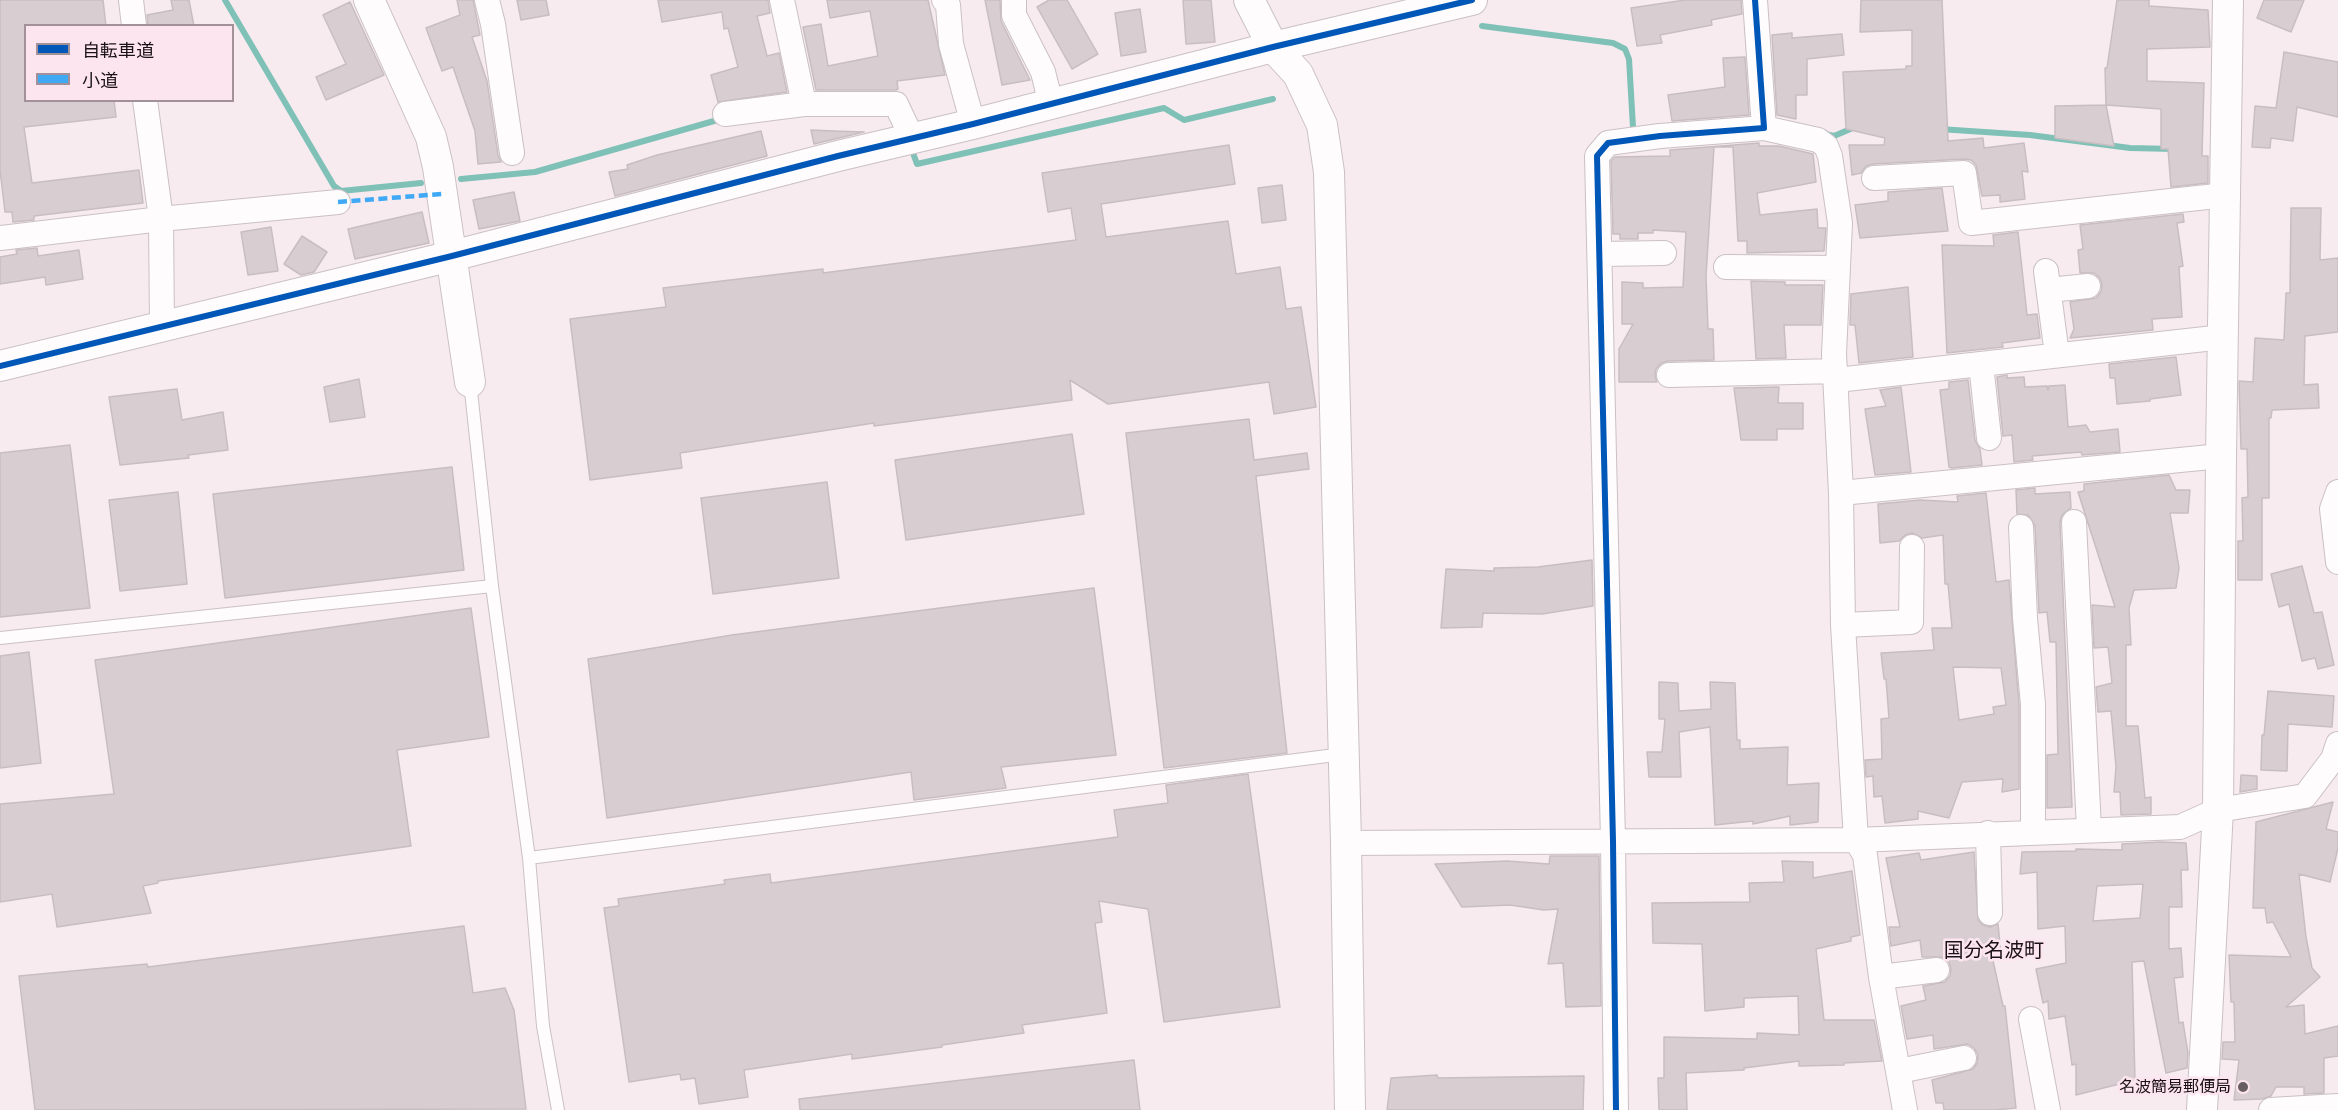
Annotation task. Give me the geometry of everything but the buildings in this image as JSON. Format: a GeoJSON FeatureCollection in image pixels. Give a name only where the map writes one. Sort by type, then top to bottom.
{"type":"FeatureCollection","features":[{"type":"Feature","properties":{"kind":"street"},"geometry":{"type":"LineString","coordinates":[[130,0],[134,24]]}},
{"type":"Feature","properties":{"kind":"street"},"geometry":{"type":"LineString","coordinates":[[369,0],[431,137],[438,167],[470,382]]}},
{"type":"Feature","properties":{"kind":"street"},"geometry":{"type":"LineString","coordinates":[[487,0],[493,24],[512,153]]}},
{"type":"Feature","properties":{"kind":"street"},"geometry":{"type":"LineString","coordinates":[[782,0],[804,104]]}},
{"type":"Feature","properties":{"kind":"street"},"geometry":{"type":"LineString","coordinates":[[945,0],[948,6],[951,44],[973,124]]}},
{"type":"Feature","properties":{"kind":"street"},"geometry":{"type":"LineString","coordinates":[[1014,0],[1014,15],[1043,72],[1051,104]]}},
{"type":"Feature","properties":{"kind":"street"},"geometry":{"type":"LineString","coordinates":[[1249,0],[1273,46],[1298,74],[1322,125],[1329,172],[1346,843],[1350,1110]]}},
{"type":"Feature","properties":{"kind":"street"},"geometry":{"type":"LineString","coordinates":[[0,366],[452,256],[1273,46],[1472,0]]}},
{"type":"Feature","properties":{"kind":"street"},"geometry":{"type":"LineString","coordinates":[[1755,0],[1764,122]]}},
{"type":"Feature","properties":{"kind":"street"},"geometry":{"type":"LineString","coordinates":[[2202,1110],[2218,810],[2228,0]]}},
{"type":"Feature","properties":{"kind":"street"},"geometry":{"type":"LineString","coordinates":[[145,102],[161,219],[162,327]]}},
{"type":"Feature","properties":{"kind":"street"},"geometry":{"type":"LineString","coordinates":[[724,114],[804,104],[896,104],[912,138]]}},
{"type":"Feature","properties":{"kind":"street"},"geometry":{"type":"LineString","coordinates":[[1616,1110],[1613,841],[1598,156],[1608,143],[1764,122],[1818,140],[1826,146],[1830,156],[1840,222],[1834,354],[1841,493],[1843,625],[1856,840],[1865,855],[1881,977],[1905,1110]]}},
{"type":"Feature","properties":{"kind":"street"},"geometry":{"type":"LineString","coordinates":[[1874,178],[1964,173],[1971,223],[2225,195]]}},
{"type":"Feature","properties":{"kind":"street"},"geometry":{"type":"LineString","coordinates":[[0,238],[161,219],[338,202]]}},
{"type":"Feature","properties":{"kind":"street"},"geometry":{"type":"LineString","coordinates":[[1601,254],[1664,253]]}},
{"type":"Feature","properties":{"kind":"street"},"geometry":{"type":"LineString","coordinates":[[1726,267],[1838,268]]}},
{"type":"Feature","properties":{"kind":"street"},"geometry":{"type":"LineString","coordinates":[[2057,355],[2048,280],[2088,286]]}},
{"type":"Feature","properties":{"kind":"street"},"geometry":{"type":"LineString","coordinates":[[1669,375],[1836,376],[1981,364],[2223,337]]}},
{"type":"Feature","properties":{"kind":"street"},"geometry":{"type":"LineString","coordinates":[[1981,364],[1989,438]]}},
{"type":"Feature","properties":{"kind":"street"},"geometry":{"type":"LineString","coordinates":[[1841,493],[2221,456]]}},
{"type":"Feature","properties":{"kind":"street"},"geometry":{"type":"LineString","coordinates":[[2338,492],[2332,508],[2338,562]]}},
{"type":"Feature","properties":{"kind":"street"},"geometry":{"type":"LineString","coordinates":[[2074,522],[2090,829]]}},
{"type":"Feature","properties":{"kind":"street"},"geometry":{"type":"LineString","coordinates":[[2021,527],[2025,618],[2033,704],[2033,832]]}},
{"type":"Feature","properties":{"kind":"street"},"geometry":{"type":"LineString","coordinates":[[1843,625],[1911,622],[1911,547]]}},
{"type":"Feature","properties":{"kind":"street"},"geometry":{"type":"LineString","coordinates":[[1346,843],[1856,840],[2180,827],[2218,810],[2305,796],[2333,759],[2338,744]]}},
{"type":"Feature","properties":{"kind":"street"},"geometry":{"type":"LineString","coordinates":[[1988,833],[1990,913]]}},
{"type":"Feature","properties":{"kind":"street"},"geometry":{"type":"LineString","coordinates":[[1881,977],[1937,970]]}},
{"type":"Feature","properties":{"kind":"street"},"geometry":{"type":"LineString","coordinates":[[2031,1019],[2048,1110]]}},
{"type":"Feature","properties":{"kind":"street"},"geometry":{"type":"LineString","coordinates":[[1899,1071],[1964,1058]]}},
{"type":"Feature","properties":{"kind":"street"},"geometry":{"type":"LineString","coordinates":[[2271,1110],[2338,1106]]}},
{"type":"Feature","properties":{"kind":"lane"},"geometry":{"type":"LineString","coordinates":[[470,382],[492,586],[529,858],[543,1026],[558,1110]]}},
{"type":"Feature","properties":{"kind":"lane"},"geometry":{"type":"LineString","coordinates":[[0,638],[492,586]]}},
{"type":"Feature","properties":{"kind":"lane"},"geometry":{"type":"LineString","coordinates":[[529,858],[1344,754]]}},
{"type":"Feature","properties":{"kind":"waterway"},"geometry":{"type":"LineString","coordinates":[[225,0],[334,186],[341,191],[421,183]]}},
{"type":"Feature","properties":{"kind":"waterway"},"geometry":{"type":"LineString","coordinates":[[1482,26],[1613,43],[1625,49],[1629,59],[1633,127],[1638,132]]}},
{"type":"Feature","properties":{"kind":"waterway"},"geometry":{"type":"LineString","coordinates":[[913,153],[917,164],[1164,108],[1184,120],[1273,99]]}},
{"type":"Feature","properties":{"kind":"waterway"},"geometry":{"type":"LineString","coordinates":[[461,179],[535,172],[721,119]]}},
{"type":"Feature","properties":{"kind":"waterway"},"geometry":{"type":"LineString","coordinates":[[1825,134],[1834,136],[1855,127]]}},
{"type":"Feature","properties":{"kind":"waterway"},"geometry":{"type":"LineString","coordinates":[[1939,129],[2030,135],[2130,148],[2174,149]]}},
{"type":"Feature","properties":{"kind":"marked path"},"geometry":{"type":"LineString","coordinates":[[338,202],[442,194]]}},
{"type":"Feature","properties":{"kind":"cycle path"},"geometry":{"type":"LineString","coordinates":[[0,366],[452,256],[1273,47],[1472,0]]}},
{"type":"Feature","properties":{"kind":"cycle path"},"geometry":{"type":"LineString","coordinates":[[1616,1110],[1613,841],[1597,156],[1608,143],[1660,136],[1764,128],[1755,0]]}},
{"type":"Feature","properties":{"kind":"place","name":"名波簡易郵便局"},"geometry":{"type":"Point","coordinates":[2243,1087]}},
{"type":"Feature","properties":{"kind":"district","name":"国分名波町"},"geometry":{"type":"Point","coordinates":[1994,951]}}]}
